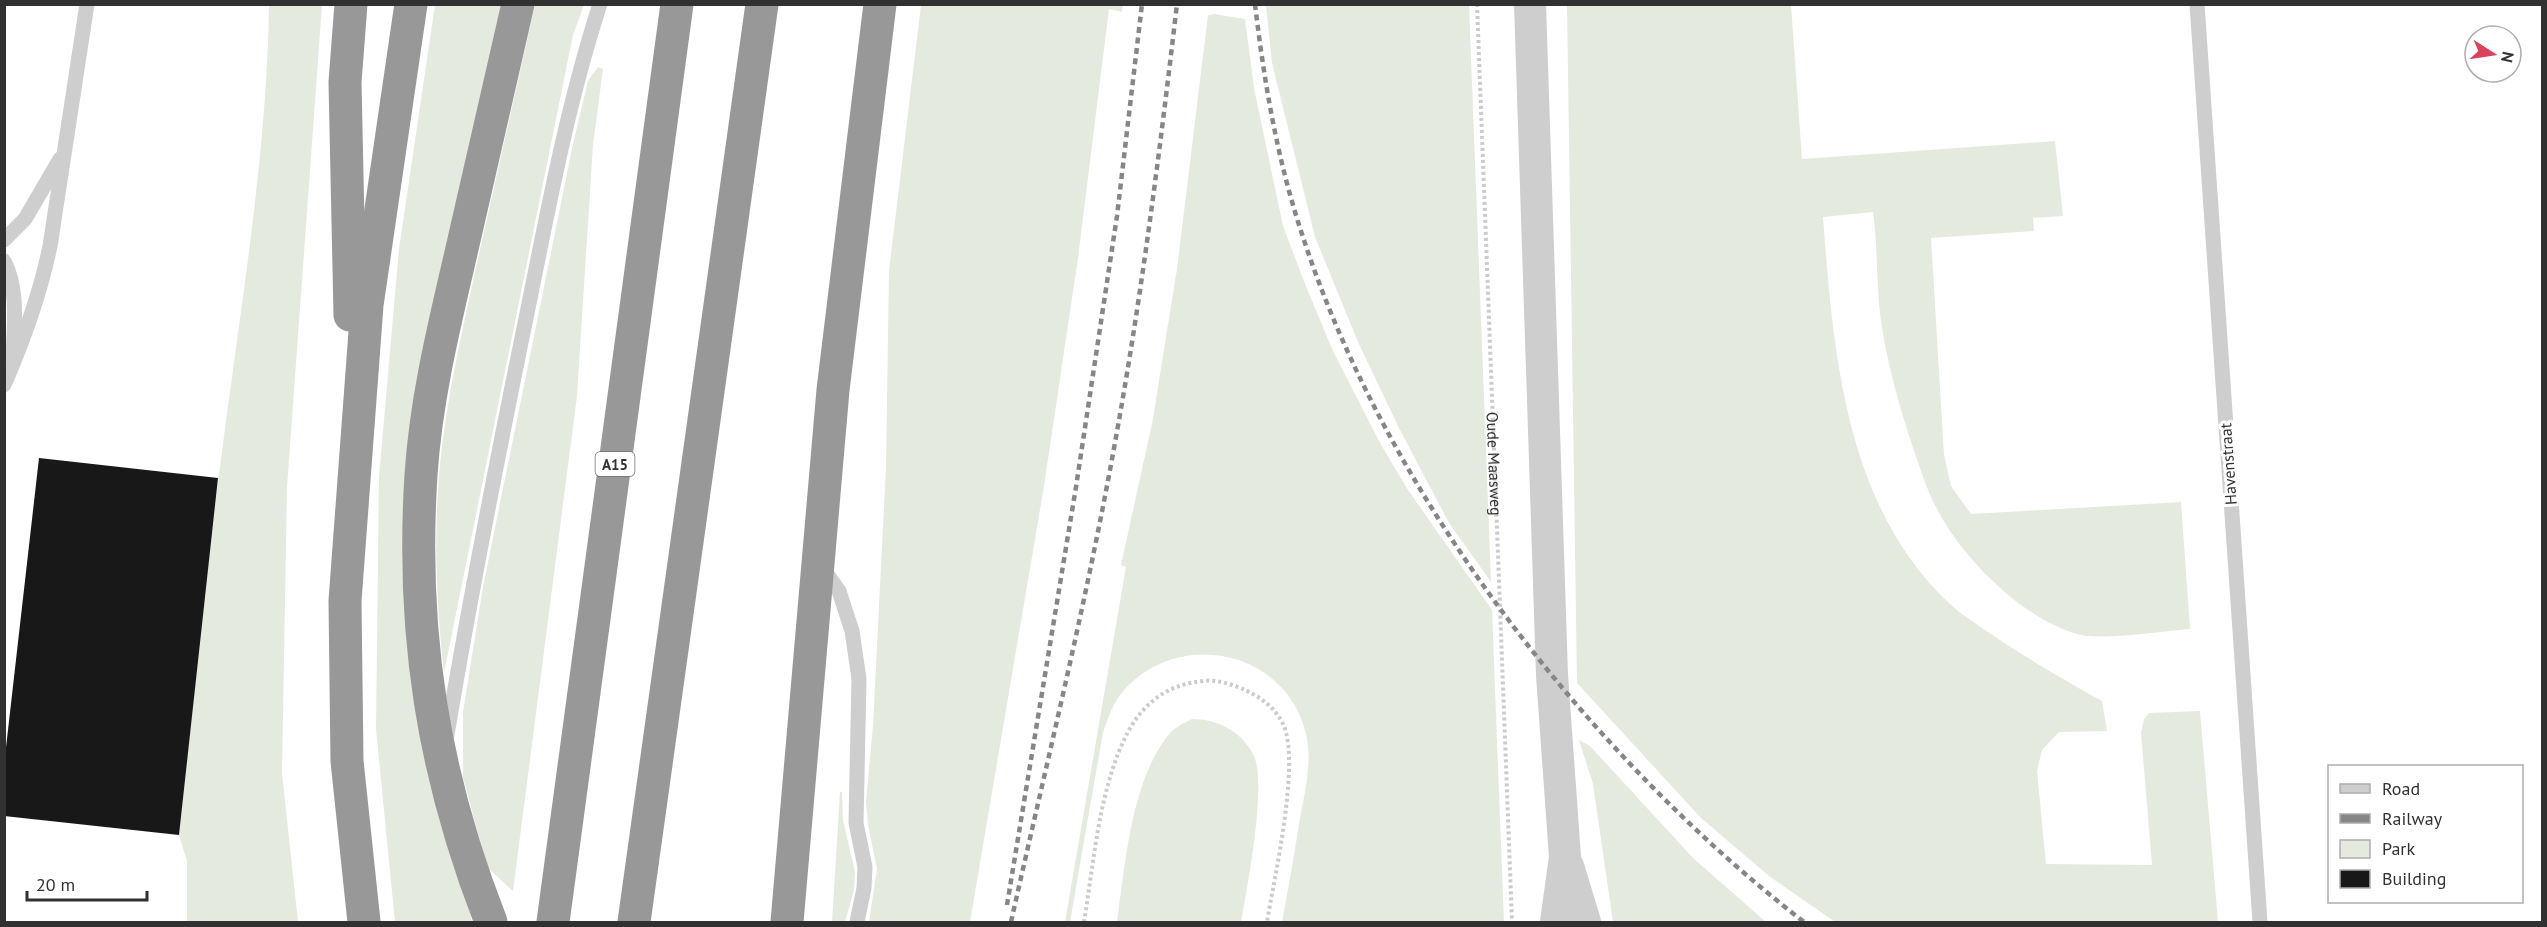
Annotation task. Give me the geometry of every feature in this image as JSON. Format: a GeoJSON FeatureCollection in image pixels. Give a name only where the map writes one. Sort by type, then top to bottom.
{"type":"FeatureCollection","features":[{"type":"Feature","properties":{"kind":"highway"},"geometry":{"type":"LineString","coordinates":[[351,4],[345,82],[354,460]]}},
{"type":"Feature","properties":{"kind":"highway"},"geometry":{"type":"LineString","coordinates":[[364,922],[347,761],[345,601],[367,305],[411,4]]}},
{"type":"Feature","properties":{"kind":"highway"},"geometry":{"type":"LineString","coordinates":[[491,922],[471,873],[441,767],[425,678],[418,546],[421,473],[435,368],[518,4]]}},
{"type":"Feature","properties":{"kind":"highway","name":"A15"},"geometry":{"type":"LineString","coordinates":[[554,922],[677,4]]}},
{"type":"Feature","properties":{"kind":"highway"},"geometry":{"type":"LineString","coordinates":[[634,922],[762,4]]}},
{"type":"Feature","properties":{"kind":"highway"},"geometry":{"type":"LineString","coordinates":[[787,922],[833,390],[880,4]]}},
{"type":"Feature","properties":{"kind":"street"},"geometry":{"type":"LineString","coordinates":[[1530,4],[1552,675],[1565,857],[1556,922]]}},
{"type":"Feature","properties":{"kind":"street"},"geometry":{"type":"LineString","coordinates":[[1565,857],[1585,922]]}},
{"type":"Feature","properties":{"kind":"lane"},"geometry":{"type":"LineString","coordinates":[[4,385],[27,331],[42,286],[66,148],[87,4]]}},
{"type":"Feature","properties":{"kind":"lane"},"geometry":{"type":"LineString","coordinates":[[441,767],[473,583],[562,142],[585,51],[600,4]]}},
{"type":"Feature","properties":{"kind":"lane","name":"Havenstraat"},"geometry":{"type":"LineString","coordinates":[[2197,4],[2260,922]]}},
{"type":"Feature","properties":{"kind":"lane"},"geometry":{"type":"LineString","coordinates":[[4,240],[25,219],[66,148]]}},
{"type":"Feature","properties":{"kind":"lane"},"geometry":{"type":"LineString","coordinates":[[4,261],[10,271],[14,293],[12,366]]}},
{"type":"Feature","properties":{"kind":"lane"},"geometry":{"type":"LineString","coordinates":[[818,562],[839,591],[852,631],[860,679],[856,823],[865,867],[864,888],[857,922]]}},
{"type":"Feature","properties":{"kind":"path","name":"Oude Maasweg"},"geometry":{"type":"LineString","coordinates":[[1478,4],[1512,922]]}},
{"type":"Feature","properties":{"kind":"path"},"geometry":{"type":"LineString","coordinates":[[1084,922],[1102,814],[1114,763],[1128,732],[1142,711],[1162,693],[1190,682],[1210,680],[1255,694],[1272,708],[1284,725],[1289,761],[1287,792],[1267,922]]}},
{"type":"Feature","properties":{"kind":"green space"},"geometry":{"type":"Polygon","coordinates":[[[269,5],[322,5],[287,487],[282,773],[298,922],[187,922],[187,861],[179,835],[210,548],[258,173],[269,5]]]}},
{"type":"Feature","properties":{"kind":"green space"},"geometry":{"type":"Polygon","coordinates":[[[435,5],[504,5],[411,494],[454,841],[472,922],[395,922],[376,729],[379,477],[399,249],[435,5]]]}},
{"type":"Feature","properties":{"kind":"green space"},"geometry":{"type":"Polygon","coordinates":[[[535,5],[584,5],[573,35],[444,673],[437,592],[436,537],[444,428],[464,323],[535,5]]]}},
{"type":"Feature","properties":{"kind":"green space"},"geometry":{"type":"Polygon","coordinates":[[[921,5],[1123,5],[1122,12],[1109,9],[1078,258],[1044,486],[970,922],[869,922],[877,869],[866,802],[873,726],[886,466],[889,271],[921,5]]]}},
{"type":"Feature","properties":{"kind":"green space"},"geometry":{"type":"Polygon","coordinates":[[[1266,5],[1469,5],[1491,582],[1449,523],[1398,426],[1358,342],[1315,237],[1272,63],[1266,5]]]}},
{"type":"Feature","properties":{"kind":"green space"},"geometry":{"type":"Polygon","coordinates":[[[1567,5],[1791,5],[1802,159],[2055,141],[2063,216],[2033,218],[2034,231],[1931,238],[1944,455],[1951,486],[1971,514],[2181,502],[2190,629],[2116,636],[2077,634],[2036,615],[2016,601],[1978,566],[1962,547],[1948,528],[1930,494],[1912,445],[1894,384],[1881,321],[1873,212],[1823,217],[1832,320],[1840,372],[1851,424],[1866,474],[1887,521],[1914,564],[1949,603],[1965,616],[2026,657],[2102,701],[2107,731],[2059,732],[2042,750],[2037,771],[2046,864],[2152,865],[2141,733],[2144,719],[2149,713],[2200,711],[2218,922],[1835,922],[1769,876],[1701,818],[1577,683],[1567,5]]]}},
{"type":"Feature","properties":{"kind":"green space"},"geometry":{"type":"Polygon","coordinates":[[[1208,15],[1245,19],[1254,88],[1283,226],[1333,351],[1380,443],[1408,490],[1492,610],[1504,922],[1282,922],[1307,779],[1309,756],[1306,734],[1294,705],[1276,682],[1253,666],[1226,657],[1197,655],[1169,660],[1143,674],[1120,695],[1112,708],[1103,732],[1070,922],[1065,922],[1126,567],[1121,565],[1153,419],[1177,269],[1208,15]]]}},
{"type":"Feature","properties":{"kind":"green space"},"geometry":{"type":"Polygon","coordinates":[[[598,67],[603,69],[593,145],[577,396],[513,891],[489,869],[479,837],[463,777],[463,712],[483,587],[573,144],[588,81],[598,67]]]}},
{"type":"Feature","properties":{"kind":"green space"},"geometry":{"type":"Polygon","coordinates":[[[1192,719],[1210,721],[1235,733],[1248,746],[1257,767],[1255,835],[1241,922],[1117,922],[1131,826],[1145,779],[1154,757],[1169,735],[1192,719]]]}},
{"type":"Feature","properties":{"kind":"green space"},"geometry":{"type":"Polygon","coordinates":[[[1579,740],[1590,746],[1693,858],[1766,922],[1613,922],[1593,784],[1579,740]]]}},
{"type":"Feature","properties":{"kind":"green space"},"geometry":{"type":"Polygon","coordinates":[[[840,792],[842,792],[843,820],[855,872],[854,890],[845,922],[832,922],[840,792]]]}},
{"type":"Feature","properties":{"kind":"building"},"geometry":{"type":"Polygon","coordinates":[[[39,458],[218,478],[179,835],[4,816],[4,765],[39,458]]]}},
{"type":"Feature","properties":{"kind":"railway"},"geometry":{"type":"LineString","coordinates":[[1007,905],[1076,487],[1117,216],[1142,4]]}},
{"type":"Feature","properties":{"kind":"railway"},"geometry":{"type":"LineString","coordinates":[[1011,922],[1080,620],[1105,498],[1150,221],[1177,4]]}},
{"type":"Feature","properties":{"kind":"railway"},"geometry":{"type":"LineString","coordinates":[[1255,4],[1272,119],[1301,231],[1338,329],[1385,426],[1440,521],[1503,612],[1572,699],[1646,780],[1724,855],[1804,922]]}}]}
